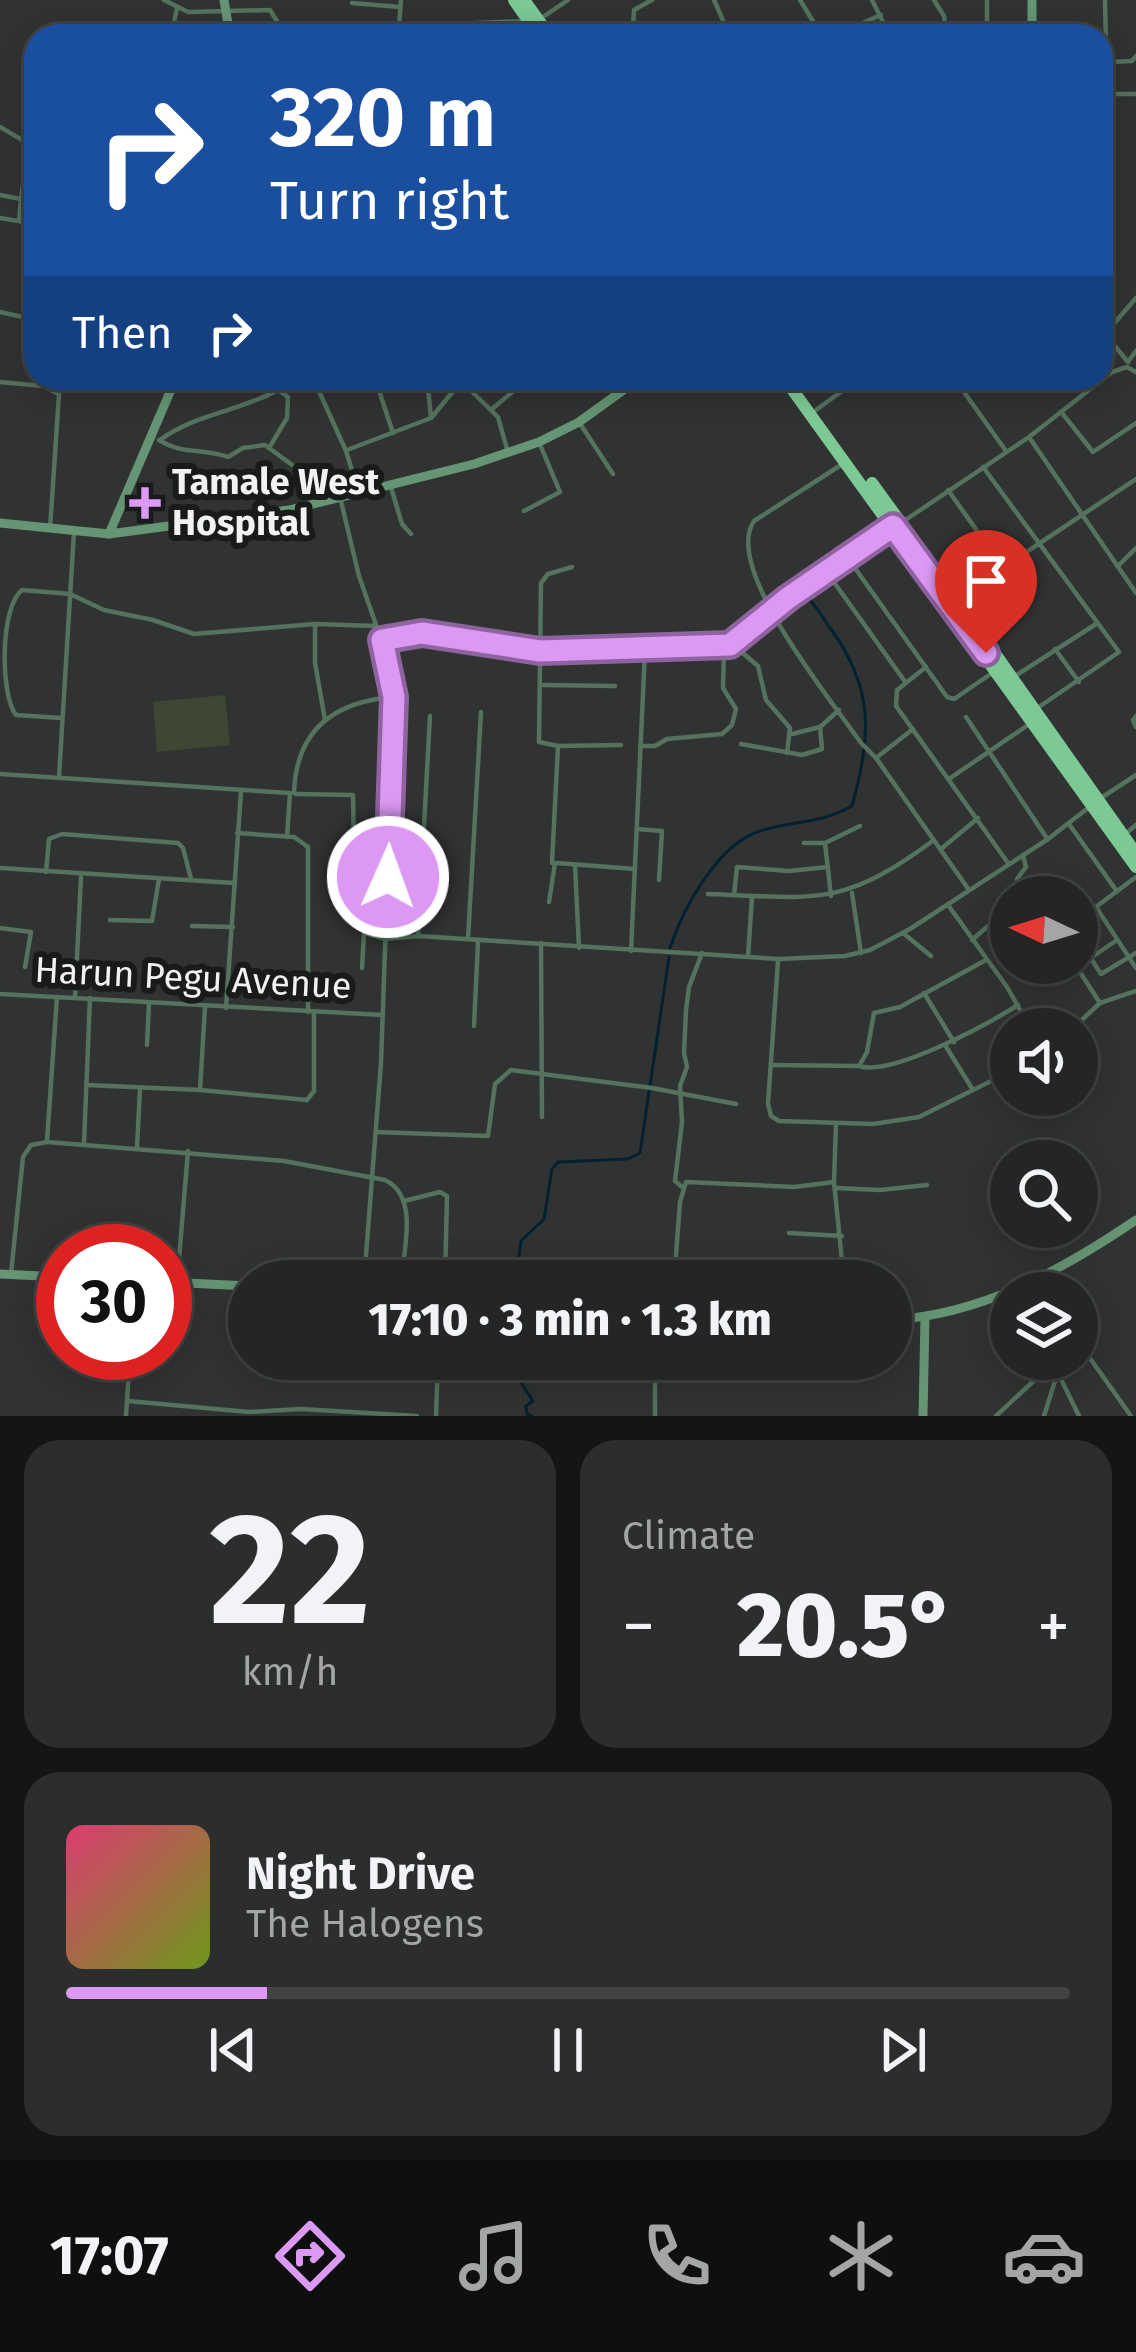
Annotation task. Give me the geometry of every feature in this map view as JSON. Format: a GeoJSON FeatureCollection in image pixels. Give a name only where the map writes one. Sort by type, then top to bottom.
{"type":"FeatureCollection","features":[{"type":"Feature","properties":{"kind":"highway"},"geometry":{"type":"LineString","coordinates":[[514,0],[536,24]]}},
{"type":"Feature","properties":{"kind":"highway"},"geometry":{"type":"LineString","coordinates":[[524,0],[534,24]]}},
{"type":"Feature","properties":{"kind":"highway"},"geometry":{"type":"LineString","coordinates":[[797,390],[846,461],[1014,677],[1035,715]]}},
{"type":"Feature","properties":{"kind":"highway"},"geometry":{"type":"LineString","coordinates":[[799,390],[997,669],[1035,715],[1136,867]]}},
{"type":"Feature","properties":{"kind":"highway"},"geometry":{"type":"LineString","coordinates":[[1096,802],[1136,853]]}},
{"type":"Feature","properties":{"kind":"street"},"geometry":{"type":"LineString","coordinates":[[164,0],[195,12],[225,5],[272,10],[280,24]]}},
{"type":"Feature","properties":{"kind":"street"},"geometry":{"type":"LineString","coordinates":[[466,24],[533,21],[568,0]]}},
{"type":"Feature","properties":{"kind":"street"},"geometry":{"type":"LineString","coordinates":[[632,24],[634,10],[652,0]]}},
{"type":"Feature","properties":{"kind":"street"},"geometry":{"type":"LineString","coordinates":[[872,0],[885,24]]}},
{"type":"Feature","properties":{"kind":"street"},"geometry":{"type":"LineString","coordinates":[[352,3],[401,4]]}},
{"type":"Feature","properties":{"kind":"street"},"geometry":{"type":"LineString","coordinates":[[173,24],[177,8]]}},
{"type":"Feature","properties":{"kind":"street"},"geometry":{"type":"LineString","coordinates":[[860,24],[881,15]]}},
{"type":"Feature","properties":{"kind":"street"},"geometry":{"type":"LineString","coordinates":[[19,221],[24,186]]}},
{"type":"Feature","properties":{"kind":"street"},"geometry":{"type":"LineString","coordinates":[[0,195],[21,200]]}},
{"type":"Feature","properties":{"kind":"street"},"geometry":{"type":"LineString","coordinates":[[0,218],[24,222]]}},
{"type":"Feature","properties":{"kind":"street"},"geometry":{"type":"LineString","coordinates":[[1113,325],[1136,298]]}},
{"type":"Feature","properties":{"kind":"street"},"geometry":{"type":"LineString","coordinates":[[1113,345],[1136,372]]}},
{"type":"Feature","properties":{"kind":"street"},"geometry":{"type":"LineString","coordinates":[[1113,372],[1128,365],[1136,351]]}},
{"type":"Feature","properties":{"kind":"street"},"geometry":{"type":"LineString","coordinates":[[50,529],[59,394],[51,390]]}},
{"type":"Feature","properties":{"kind":"street"},"geometry":{"type":"LineString","coordinates":[[109,534],[156,438],[172,390]]}},
{"type":"Feature","properties":{"kind":"street"},"geometry":{"type":"LineString","coordinates":[[267,396],[269,390]]}},
{"type":"Feature","properties":{"kind":"street"},"geometry":{"type":"LineString","coordinates":[[156,438],[187,421],[227,412],[278,390],[288,397],[287,418],[269,448]]}},
{"type":"Feature","properties":{"kind":"street"},"geometry":{"type":"LineString","coordinates":[[318,390],[359,493]]}},
{"type":"Feature","properties":{"kind":"street"},"geometry":{"type":"LineString","coordinates":[[379,390],[393,433]]}},
{"type":"Feature","properties":{"kind":"street"},"geometry":{"type":"LineString","coordinates":[[428,390],[431,418]]}},
{"type":"Feature","properties":{"kind":"street"},"geometry":{"type":"LineString","coordinates":[[346,451],[431,418],[455,390]]}},
{"type":"Feature","properties":{"kind":"street"},"geometry":{"type":"LineString","coordinates":[[473,390],[503,429],[507,454]]}},
{"type":"Feature","properties":{"kind":"street"},"geometry":{"type":"LineString","coordinates":[[492,409],[515,390]]}},
{"type":"Feature","properties":{"kind":"street"},"geometry":{"type":"LineString","coordinates":[[0,523],[109,534],[275,513],[507,454],[579,422],[623,390]]}},
{"type":"Feature","properties":{"kind":"street"},"geometry":{"type":"LineString","coordinates":[[816,410],[844,390]]}},
{"type":"Feature","properties":{"kind":"street"},"geometry":{"type":"LineString","coordinates":[[963,390],[1006,451]]}},
{"type":"Feature","properties":{"kind":"street"},"geometry":{"type":"LineString","coordinates":[[382,640],[422,633],[540,651],[728,645],[826,572],[1029,437],[1089,390]]}},
{"type":"Feature","properties":{"kind":"street"},"geometry":{"type":"LineString","coordinates":[[1061,411],[1093,452],[1136,423]]}},
{"type":"Feature","properties":{"kind":"street"},"geometry":{"type":"LineString","coordinates":[[579,422],[613,474]]}},
{"type":"Feature","properties":{"kind":"street"},"geometry":{"type":"LineString","coordinates":[[1029,437],[1136,593]]}},
{"type":"Feature","properties":{"kind":"street"},"geometry":{"type":"LineString","coordinates":[[156,438],[182,452],[213,452],[228,458],[252,446],[269,448],[298,470]]}},
{"type":"Feature","properties":{"kind":"street"},"geometry":{"type":"LineString","coordinates":[[524,511],[560,491],[539,442]]}},
{"type":"Feature","properties":{"kind":"street"},"geometry":{"type":"LineString","coordinates":[[846,461],[773,507],[749,529],[749,565],[771,611],[969,890]]}},
{"type":"Feature","properties":{"kind":"street"},"geometry":{"type":"LineString","coordinates":[[949,779],[1118,654],[983,467]]}},
{"type":"Feature","properties":{"kind":"street"},"geometry":{"type":"LineString","coordinates":[[956,599],[1136,478]]}},
{"type":"Feature","properties":{"kind":"street"},"geometry":{"type":"LineString","coordinates":[[390,484],[402,524],[411,534]]}},
{"type":"Feature","properties":{"kind":"street"},"geometry":{"type":"LineString","coordinates":[[948,490],[1003,566]]}},
{"type":"Feature","properties":{"kind":"street"},"geometry":{"type":"LineString","coordinates":[[340,497],[394,697],[383,1015],[366,1260]]}},
{"type":"Feature","properties":{"kind":"street"},"geometry":{"type":"LineString","coordinates":[[59,777],[74,532]]}},
{"type":"Feature","properties":{"kind":"street"},"geometry":{"type":"LineString","coordinates":[[1118,566],[1136,548]]}},
{"type":"Feature","properties":{"kind":"street"},"geometry":{"type":"LineString","coordinates":[[848,557],[951,699],[997,669]]}},
{"type":"Feature","properties":{"kind":"street"},"geometry":{"type":"LineString","coordinates":[[572,568],[542,580],[539,742],[621,745]]}},
{"type":"Feature","properties":{"kind":"street"},"geometry":{"type":"LineString","coordinates":[[826,572],[906,683]]}},
{"type":"Feature","properties":{"kind":"street"},"geometry":{"type":"LineString","coordinates":[[61,718],[26,718],[12,712],[4,694],[5,635],[17,593],[70,594],[104,610],[194,634],[316,625],[376,626]]}},
{"type":"Feature","properties":{"kind":"street"},"geometry":{"type":"LineString","coordinates":[[1014,677],[1096,624]]}},
{"type":"Feature","properties":{"kind":"street"},"geometry":{"type":"LineString","coordinates":[[316,625],[315,663],[325,720]]}},
{"type":"Feature","properties":{"kind":"street"},"geometry":{"type":"LineString","coordinates":[[728,645],[758,668],[763,694],[790,728],[788,753]]}},
{"type":"Feature","properties":{"kind":"street"},"geometry":{"type":"LineString","coordinates":[[640,746],[722,734],[730,727],[736,709],[723,688],[728,645]]}},
{"type":"Feature","properties":{"kind":"street"},"geometry":{"type":"LineString","coordinates":[[1055,649],[1079,682]]}},
{"type":"Feature","properties":{"kind":"street"},"geometry":{"type":"LineString","coordinates":[[631,951],[645,650]]}},
{"type":"Feature","properties":{"kind":"street"},"geometry":{"type":"LineString","coordinates":[[926,667],[897,690],[895,700],[1008,864]]}},
{"type":"Feature","properties":{"kind":"street"},"geometry":{"type":"LineString","coordinates":[[542,685],[615,686]]}},
{"type":"Feature","properties":{"kind":"street"},"geometry":{"type":"LineString","coordinates":[[287,837],[298,757],[325,720],[348,706],[394,697]]}},
{"type":"Feature","properties":{"kind":"street"},"geometry":{"type":"LineString","coordinates":[[789,734],[820,727],[839,710]]}},
{"type":"Feature","properties":{"kind":"street"},"geometry":{"type":"LineString","coordinates":[[468,939],[482,712]]}},
{"type":"Feature","properties":{"kind":"street"},"geometry":{"type":"LineString","coordinates":[[418,936],[430,716]]}},
{"type":"Feature","properties":{"kind":"street"},"geometry":{"type":"LineString","coordinates":[[1136,716],[1136,727]]}},
{"type":"Feature","properties":{"kind":"street"},"geometry":{"type":"LineString","coordinates":[[966,717],[1048,839]]}},
{"type":"Feature","properties":{"kind":"street"},"geometry":{"type":"LineString","coordinates":[[741,744],[807,755],[820,751],[820,727]]}},
{"type":"Feature","properties":{"kind":"street"},"geometry":{"type":"LineString","coordinates":[[873,755],[913,729]]}},
{"type":"Feature","properties":{"kind":"street"},"geometry":{"type":"LineString","coordinates":[[558,746],[551,862],[635,869]]}},
{"type":"Feature","properties":{"kind":"street"},"geometry":{"type":"LineString","coordinates":[[0,773],[353,795],[355,850],[389,857]]}},
{"type":"Feature","properties":{"kind":"street"},"geometry":{"type":"LineString","coordinates":[[362,968],[362,934],[748,958],[861,953],[948,905],[1136,775]]}},
{"type":"Feature","properties":{"kind":"street"},"geometry":{"type":"LineString","coordinates":[[226,1008],[241,791]]}},
{"type":"Feature","properties":{"kind":"street"},"geometry":{"type":"LineString","coordinates":[[940,848],[978,818]]}},
{"type":"Feature","properties":{"kind":"street"},"geometry":{"type":"LineString","coordinates":[[1069,824],[1116,890]]}},
{"type":"Feature","properties":{"kind":"street"},"geometry":{"type":"LineString","coordinates":[[1124,835],[1136,825]]}},
{"type":"Feature","properties":{"kind":"street"},"geometry":{"type":"LineString","coordinates":[[804,843],[825,843],[860,826]]}},
{"type":"Feature","properties":{"kind":"street"},"geometry":{"type":"LineString","coordinates":[[637,829],[662,831],[658,880]]}},
{"type":"Feature","properties":{"kind":"street"},"geometry":{"type":"LineString","coordinates":[[87,1085],[309,1100],[314,1086],[309,851],[303,841],[287,837],[237,833]]}},
{"type":"Feature","properties":{"kind":"street"},"geometry":{"type":"LineString","coordinates":[[46,872],[51,837],[93,836],[178,843],[191,879]]}},
{"type":"Feature","properties":{"kind":"street"},"geometry":{"type":"LineString","coordinates":[[708,894],[831,896],[852,891],[934,840]]}},
{"type":"Feature","properties":{"kind":"street"},"geometry":{"type":"LineString","coordinates":[[825,843],[831,896]]}},
{"type":"Feature","properties":{"kind":"street"},"geometry":{"type":"LineString","coordinates":[[1018,876],[1026,867],[1023,855]]}},
{"type":"Feature","properties":{"kind":"street"},"geometry":{"type":"LineString","coordinates":[[549,902],[555,863]]}},
{"type":"Feature","properties":{"kind":"street"},"geometry":{"type":"LineString","coordinates":[[575,865],[579,948]]}},
{"type":"Feature","properties":{"kind":"street"},"geometry":{"type":"LineString","coordinates":[[734,895],[737,867],[789,871],[828,867]]}},
{"type":"Feature","properties":{"kind":"street"},"geometry":{"type":"LineString","coordinates":[[0,868],[234,883]]}},
{"type":"Feature","properties":{"kind":"street"},"geometry":{"type":"LineString","coordinates":[[75,998],[82,875]]}},
{"type":"Feature","properties":{"kind":"street"},"geometry":{"type":"LineString","coordinates":[[1098,905],[1136,877]]}},
{"type":"Feature","properties":{"kind":"street"},"geometry":{"type":"LineString","coordinates":[[110,920],[152,921],[159,879]]}},
{"type":"Feature","properties":{"kind":"street"},"geometry":{"type":"LineString","coordinates":[[852,891],[861,953]]}},
{"type":"Feature","properties":{"kind":"street"},"geometry":{"type":"LineString","coordinates":[[748,958],[752,896]]}},
{"type":"Feature","properties":{"kind":"street"},"geometry":{"type":"LineString","coordinates":[[948,905],[1020,1008]]}},
{"type":"Feature","properties":{"kind":"street"},"geometry":{"type":"LineString","coordinates":[[1098,910],[1133,955],[1136,968]]}},
{"type":"Feature","properties":{"kind":"street"},"geometry":{"type":"LineString","coordinates":[[972,940],[990,924]]}},
{"type":"Feature","properties":{"kind":"street"},"geometry":{"type":"LineString","coordinates":[[192,926],[232,927]]}},
{"type":"Feature","properties":{"kind":"street"},"geometry":{"type":"LineString","coordinates":[[0,928],[31,932],[25,967]]}},
{"type":"Feature","properties":{"kind":"street"},"geometry":{"type":"LineString","coordinates":[[903,933],[931,956]]}},
{"type":"Feature","properties":{"kind":"street"},"geometry":{"type":"LineString","coordinates":[[474,1026],[478,940]]}},
{"type":"Feature","properties":{"kind":"street"},"geometry":{"type":"LineString","coordinates":[[1098,953],[1118,940]]}},
{"type":"Feature","properties":{"kind":"street"},"geometry":{"type":"LineString","coordinates":[[541,943],[542,1118]]}},
{"type":"Feature","properties":{"kind":"street"},"geometry":{"type":"LineString","coordinates":[[682,1186],[675,1181],[682,1122],[679,1093],[687,1067],[689,987],[702,953]]}},
{"type":"Feature","properties":{"kind":"street"},"geometry":{"type":"LineString","coordinates":[[1098,970],[1101,974],[1133,955]]}},
{"type":"Feature","properties":{"kind":"street"},"geometry":{"type":"LineString","coordinates":[[778,959],[770,1065],[773,1118],[873,1124],[919,1117],[990,1082]]}},
{"type":"Feature","properties":{"kind":"street"},"geometry":{"type":"LineString","coordinates":[[859,1066],[867,1052],[873,1014],[895,1009],[986,960]]}},
{"type":"Feature","properties":{"kind":"street"},"geometry":{"type":"LineString","coordinates":[[1088,984],[1100,1003]]}},
{"type":"Feature","properties":{"kind":"street"},"geometry":{"type":"LineString","coordinates":[[1095,1008],[1136,992]]}},
{"type":"Feature","properties":{"kind":"street"},"geometry":{"type":"LineString","coordinates":[[925,993],[954,1042]]}},
{"type":"Feature","properties":{"kind":"street","name":"Harun Pegu Avenue"},"geometry":{"type":"LineString","coordinates":[[0,994],[383,1015]]}},
{"type":"Feature","properties":{"kind":"street"},"geometry":{"type":"LineString","coordinates":[[47,1142],[57,997]]}},
{"type":"Feature","properties":{"kind":"street"},"geometry":{"type":"LineString","coordinates":[[84,1144],[90,998]]}},
{"type":"Feature","properties":{"kind":"street"},"geometry":{"type":"LineString","coordinates":[[147,1045],[149,1003]]}},
{"type":"Feature","properties":{"kind":"street"},"geometry":{"type":"LineString","coordinates":[[770,1065],[887,1067],[954,1042],[1018,1005]]}},
{"type":"Feature","properties":{"kind":"street"},"geometry":{"type":"LineString","coordinates":[[200,1090],[205,1007]]}},
{"type":"Feature","properties":{"kind":"street"},"geometry":{"type":"LineString","coordinates":[[945,1045],[973,1090]]}},
{"type":"Feature","properties":{"kind":"street"},"geometry":{"type":"LineString","coordinates":[[376,1132],[488,1136],[497,1080],[512,1070],[650,1087],[736,1104]]}},
{"type":"Feature","properties":{"kind":"street"},"geometry":{"type":"LineString","coordinates":[[137,1147],[140,1089]]}},
{"type":"Feature","properties":{"kind":"street"},"geometry":{"type":"LineString","coordinates":[[836,1123],[834,1185],[843,1260]]}},
{"type":"Feature","properties":{"kind":"street"},"geometry":{"type":"LineString","coordinates":[[36,1276],[5,1274],[23,1157],[31,1145],[47,1142],[311,1164],[373,1177],[394,1184],[404,1201],[402,1260]]}},
{"type":"Feature","properties":{"kind":"street"},"geometry":{"type":"LineString","coordinates":[[179,1224],[188,1151]]}},
{"type":"Feature","properties":{"kind":"street"},"geometry":{"type":"LineString","coordinates":[[676,1260],[682,1186],[687,1182],[880,1190],[928,1185]]}},
{"type":"Feature","properties":{"kind":"street"},"geometry":{"type":"LineString","coordinates":[[404,1201],[440,1192],[447,1196],[446,1260]]}},
{"type":"Feature","properties":{"kind":"street"},"geometry":{"type":"LineString","coordinates":[[1050,1272],[1136,1220]]}},
{"type":"Feature","properties":{"kind":"street"},"geometry":{"type":"LineString","coordinates":[[789,1233],[842,1236]]}},
{"type":"Feature","properties":{"kind":"street"},"geometry":{"type":"LineString","coordinates":[[192,1283],[228,1285]]}},
{"type":"Feature","properties":{"kind":"street"},"geometry":{"type":"LineString","coordinates":[[912,1318],[990,1296]]}},
{"type":"Feature","properties":{"kind":"street"},"geometry":{"type":"LineString","coordinates":[[923,1416],[926,1317]]}},
{"type":"Feature","properties":{"kind":"street"},"geometry":{"type":"LineString","coordinates":[[1098,1368],[1131,1416]]}},
{"type":"Feature","properties":{"kind":"street"},"geometry":{"type":"LineString","coordinates":[[126,1416],[129,1380]]}},
{"type":"Feature","properties":{"kind":"street"},"geometry":{"type":"LineString","coordinates":[[436,1416],[437,1380]]}},
{"type":"Feature","properties":{"kind":"street"},"geometry":{"type":"LineString","coordinates":[[655,1380],[655,1416]]}},
{"type":"Feature","properties":{"kind":"street"},"geometry":{"type":"LineString","coordinates":[[995,1416],[1035,1380]]}},
{"type":"Feature","properties":{"kind":"street"},"geometry":{"type":"LineString","coordinates":[[1044,1416],[1057,1380]]}},
{"type":"Feature","properties":{"kind":"street"},"geometry":{"type":"LineString","coordinates":[[1060,1380],[1079,1416]]}},
{"type":"Feature","properties":{"kind":"street"},"geometry":{"type":"LineString","coordinates":[[128,1401],[417,1416]]}},
{"type":"Feature","properties":{"kind":"street"},"geometry":{"type":"LineString","coordinates":[[185,1416],[186,1406]]}},
{"type":"Feature","properties":{"kind":"green space"},"geometry":{"type":"Polygon","coordinates":[[[225,695],[230,745],[157,752],[153,702],[225,695]]]}},
{"type":"Feature","properties":{"kind":"waterway"},"geometry":{"type":"LineString","coordinates":[[670,948],[693,897],[730,849],[760,831],[852,806],[865,735],[862,693],[845,650],[808,598]]}},
{"type":"Feature","properties":{"kind":"waterway"},"geometry":{"type":"LineString","coordinates":[[519,1260],[521,1241],[544,1219],[552,1169],[558,1162],[628,1159],[640,1153],[669,957]]}},
{"type":"Feature","properties":{"kind":"waterway"},"geometry":{"type":"LineString","coordinates":[[519,1380],[533,1401],[526,1406],[532,1416]]}},
{"type":"Feature","properties":{"kind":"place","name":"Tamale West Hospital"},"geometry":{"type":"Point","coordinates":[145,503]}},
{"type":"Feature","properties":{"kind":"route"},"geometry":{"type":"LineString","coordinates":[[388,877],[394,697],[382,640],[430,633],[540,651],[730,645],[788,598],[893,526],[986,653]]}}]}
